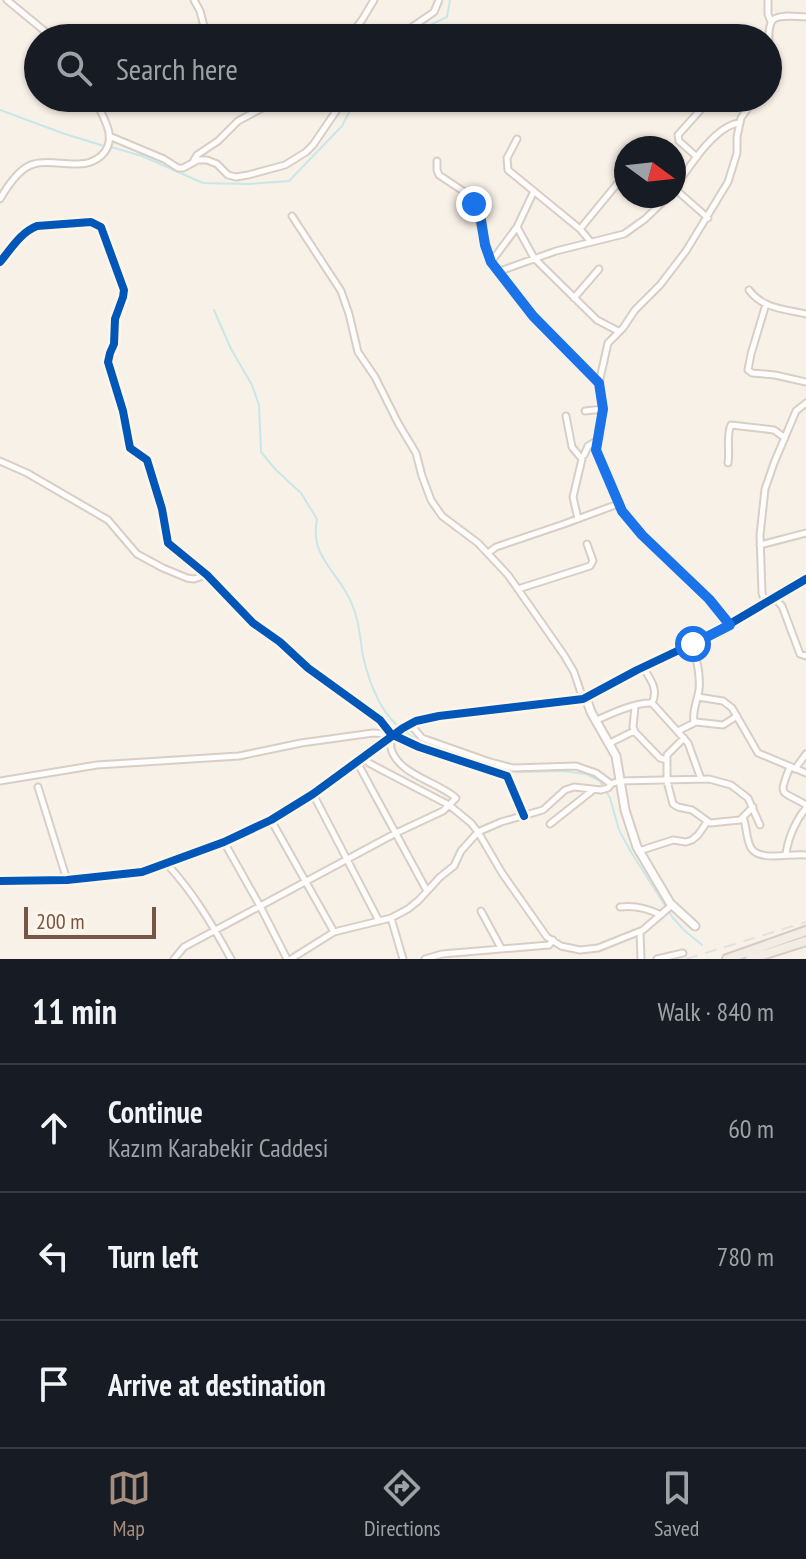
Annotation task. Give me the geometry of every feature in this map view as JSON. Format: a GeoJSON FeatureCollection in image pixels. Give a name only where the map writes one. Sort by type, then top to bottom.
{"type":"FeatureCollection","features":[{"type":"Feature","properties":{"kind":"main road"},"geometry":{"type":"LineString","coordinates":[[727,959],[806,931]]}},
{"type":"Feature","properties":{"kind":"main road"},"geometry":{"type":"LineString","coordinates":[[750,959],[806,941]]}},
{"type":"Feature","properties":{"kind":"street"},"geometry":{"type":"LineString","coordinates":[[7,0],[36,24]]}},
{"type":"Feature","properties":{"kind":"street"},"geometry":{"type":"LineString","coordinates":[[194,0],[203,24]]}},
{"type":"Feature","properties":{"kind":"street"},"geometry":{"type":"LineString","coordinates":[[359,24],[374,0]]}},
{"type":"Feature","properties":{"kind":"street"},"geometry":{"type":"LineString","coordinates":[[416,24],[436,10],[439,0]]}},
{"type":"Feature","properties":{"kind":"street"},"geometry":{"type":"LineString","coordinates":[[768,0],[771,22],[779,17],[806,17]]}},
{"type":"Feature","properties":{"kind":"street"},"geometry":{"type":"LineString","coordinates":[[0,199],[23,170],[31,165],[83,164],[98,159],[105,152],[109,139],[100,112]]}},
{"type":"Feature","properties":{"kind":"street"},"geometry":{"type":"LineString","coordinates":[[193,163],[197,155],[253,112]]}},
{"type":"Feature","properties":{"kind":"street"},"geometry":{"type":"LineString","coordinates":[[109,139],[164,159],[178,168],[201,160],[210,161],[233,177],[285,165],[306,152],[335,112]]}},
{"type":"Feature","properties":{"kind":"street"},"geometry":{"type":"LineString","coordinates":[[697,157],[679,141],[678,135],[699,112]]}},
{"type":"Feature","properties":{"kind":"street"},"geometry":{"type":"LineString","coordinates":[[730,625],[709,599],[627,520],[618,504],[597,453],[603,409],[599,383],[608,343],[673,269],[708,218],[733,170],[739,123],[746,112]]}},
{"type":"Feature","properties":{"kind":"street"},"geometry":{"type":"LineString","coordinates":[[686,172],[706,145],[733,123],[739,123]]}},
{"type":"Feature","properties":{"kind":"street"},"geometry":{"type":"LineString","coordinates":[[517,139],[507,158],[507,168],[580,229],[590,241]]}},
{"type":"Feature","properties":{"kind":"street"},"geometry":{"type":"LineString","coordinates":[[437,161],[439,175],[463,191],[474,204],[491,262],[533,316],[599,383]]}},
{"type":"Feature","properties":{"kind":"street"},"geometry":{"type":"LineString","coordinates":[[580,229],[614,188]]}},
{"type":"Feature","properties":{"kind":"street"},"geometry":{"type":"LineString","coordinates":[[491,262],[517,227],[534,191]]}},
{"type":"Feature","properties":{"kind":"street"},"geometry":{"type":"LineString","coordinates":[[686,199],[708,218]]}},
{"type":"Feature","properties":{"kind":"street"},"geometry":{"type":"LineString","coordinates":[[500,271],[590,241],[624,234],[658,208]]}},
{"type":"Feature","properties":{"kind":"street"},"geometry":{"type":"LineString","coordinates":[[292,216],[341,291],[358,352],[416,453],[431,500],[442,516],[473,538],[508,575],[564,655],[584,699],[610,743],[617,761],[606,787],[550,824]]}},
{"type":"Feature","properties":{"kind":"street"},"geometry":{"type":"LineString","coordinates":[[0,262],[23,234],[37,226],[91,222],[99,225],[124,290],[115,319],[114,344],[108,362],[130,448],[147,460],[162,509],[168,543],[207,575],[253,623],[380,720],[422,738],[513,768],[576,766],[596,773],[628,823],[667,909]]}},
{"type":"Feature","properties":{"kind":"street"},"geometry":{"type":"LineString","coordinates":[[517,227],[534,258],[601,323],[619,331]]}},
{"type":"Feature","properties":{"kind":"street"},"geometry":{"type":"LineString","coordinates":[[574,298],[599,269]]}},
{"type":"Feature","properties":{"kind":"street"},"geometry":{"type":"LineString","coordinates":[[749,290],[766,304],[806,314]]}},
{"type":"Feature","properties":{"kind":"street"},"geometry":{"type":"LineString","coordinates":[[766,304],[748,370],[806,382]]}},
{"type":"Feature","properties":{"kind":"street"},"geometry":{"type":"LineString","coordinates":[[765,604],[760,535],[765,489],[796,411],[806,403]]}},
{"type":"Feature","properties":{"kind":"street"},"geometry":{"type":"LineString","coordinates":[[585,411],[603,409]]}},
{"type":"Feature","properties":{"kind":"street"},"geometry":{"type":"LineString","coordinates":[[566,416],[572,447],[582,455],[597,453]]}},
{"type":"Feature","properties":{"kind":"street"},"geometry":{"type":"LineString","coordinates":[[728,463],[728,429],[731,425],[774,430],[785,438]]}},
{"type":"Feature","properties":{"kind":"street"},"geometry":{"type":"LineString","coordinates":[[578,519],[573,497],[582,455],[588,446],[598,440]]}},
{"type":"Feature","properties":{"kind":"street"},"geometry":{"type":"LineString","coordinates":[[0,461],[27,473],[108,520],[137,554],[187,578],[207,575]]}},
{"type":"Feature","properties":{"kind":"street"},"geometry":{"type":"LineString","coordinates":[[488,553],[496,547],[618,504]]}},
{"type":"Feature","properties":{"kind":"street"},"geometry":{"type":"LineString","coordinates":[[760,545],[806,533]]}},
{"type":"Feature","properties":{"kind":"street"},"geometry":{"type":"LineString","coordinates":[[518,589],[590,566],[593,561],[587,544]]}},
{"type":"Feature","properties":{"kind":"street"},"geometry":{"type":"LineString","coordinates":[[0,781],[97,765],[239,756],[301,743],[400,729],[439,716],[584,699],[730,625],[806,579]]}},
{"type":"Feature","properties":{"kind":"street"},"geometry":{"type":"LineString","coordinates":[[774,598],[782,606],[800,654],[806,656]]}},
{"type":"Feature","properties":{"kind":"street"},"geometry":{"type":"LineString","coordinates":[[693,644],[700,685],[694,722]]}},
{"type":"Feature","properties":{"kind":"street"},"geometry":{"type":"LineString","coordinates":[[643,667],[655,689],[652,703]]}},
{"type":"Feature","properties":{"kind":"street"},"geometry":{"type":"LineString","coordinates":[[698,697],[730,705],[758,753],[806,773]]}},
{"type":"Feature","properties":{"kind":"street"},"geometry":{"type":"LineString","coordinates":[[597,720],[621,709],[652,703],[684,738],[701,779]]}},
{"type":"Feature","properties":{"kind":"street"},"geometry":{"type":"LineString","coordinates":[[635,707],[634,731],[660,758],[667,760]]}},
{"type":"Feature","properties":{"kind":"street"},"geometry":{"type":"LineString","coordinates":[[678,731],[694,722],[723,725],[737,716]]}},
{"type":"Feature","properties":{"kind":"street"},"geometry":{"type":"LineString","coordinates":[[0,881],[67,880],[142,872],[224,842],[271,820],[313,794],[400,729]]}},
{"type":"Feature","properties":{"kind":"street"},"geometry":{"type":"LineString","coordinates":[[174,959],[184,947],[443,811],[456,798],[413,773],[398,760],[391,748],[400,729]]}},
{"type":"Feature","properties":{"kind":"street"},"geometry":{"type":"LineString","coordinates":[[400,729],[419,747],[507,776],[524,816]]}},
{"type":"Feature","properties":{"kind":"street"},"geometry":{"type":"LineString","coordinates":[[610,743],[634,731]]}},
{"type":"Feature","properties":{"kind":"street"},"geometry":{"type":"LineString","coordinates":[[684,738],[670,750],[667,760],[667,781],[673,804],[692,810],[710,823],[740,820],[753,807]]}},
{"type":"Feature","properties":{"kind":"street"},"geometry":{"type":"LineString","coordinates":[[786,854],[795,825],[806,806],[788,796],[783,791],[783,785],[792,768],[806,754]]}},
{"type":"Feature","properties":{"kind":"street"},"geometry":{"type":"LineString","coordinates":[[360,758],[449,805],[478,832],[502,873],[547,937],[561,946],[580,950],[598,948],[640,932],[667,909]]}},
{"type":"Feature","properties":{"kind":"street"},"geometry":{"type":"LineString","coordinates":[[360,758],[427,891]]}},
{"type":"Feature","properties":{"kind":"street"},"geometry":{"type":"LineString","coordinates":[[224,842],[289,959],[334,932],[391,918],[415,904],[456,864],[461,851],[478,832],[543,810],[565,790],[574,787],[709,779],[731,785],[748,798],[760,825]]}},
{"type":"Feature","properties":{"kind":"street"},"geometry":{"type":"LineString","coordinates":[[38,787],[67,880]]}},
{"type":"Feature","properties":{"kind":"street"},"geometry":{"type":"LineString","coordinates":[[313,794],[379,921]]}},
{"type":"Feature","properties":{"kind":"street"},"geometry":{"type":"LineString","coordinates":[[743,817],[754,852],[766,856],[806,855]]}},
{"type":"Feature","properties":{"kind":"street"},"geometry":{"type":"LineString","coordinates":[[271,820],[334,932]]}},
{"type":"Feature","properties":{"kind":"street"},"geometry":{"type":"LineString","coordinates":[[639,851],[673,840],[692,840],[707,822]]}},
{"type":"Feature","properties":{"kind":"street"},"geometry":{"type":"LineString","coordinates":[[166,863],[183,881],[231,959]]}},
{"type":"Feature","properties":{"kind":"street"},"geometry":{"type":"LineString","coordinates":[[620,907],[631,905],[667,909],[695,926]]}},
{"type":"Feature","properties":{"kind":"street"},"geometry":{"type":"LineString","coordinates":[[481,911],[501,948]]}},
{"type":"Feature","properties":{"kind":"street"},"geometry":{"type":"LineString","coordinates":[[391,918],[403,959]]}},
{"type":"Feature","properties":{"kind":"street"},"geometry":{"type":"LineString","coordinates":[[640,932],[641,959]]}},
{"type":"Feature","properties":{"kind":"street"},"geometry":{"type":"LineString","coordinates":[[425,959],[442,954],[549,945],[553,940]]}},
{"type":"Feature","properties":{"kind":"street"},"geometry":{"type":"LineString","coordinates":[[657,959],[683,953]]}},
{"type":"Feature","properties":{"kind":"waterway"},"geometry":{"type":"LineString","coordinates":[[432,24],[447,17],[450,0]]}},
{"type":"Feature","properties":{"kind":"waterway"},"geometry":{"type":"LineString","coordinates":[[0,110],[104,146]]}},
{"type":"Feature","properties":{"kind":"waterway"},"geometry":{"type":"LineString","coordinates":[[111,147],[142,156],[203,183],[289,181],[342,126],[349,112]]}},
{"type":"Feature","properties":{"kind":"waterway"},"geometry":{"type":"LineString","coordinates":[[214,310],[259,405],[261,452],[301,493],[317,519],[317,544],[354,608],[372,685],[380,704],[399,727]]}},
{"type":"Feature","properties":{"kind":"waterway"},"geometry":{"type":"LineString","coordinates":[[403,731],[424,744],[487,763]]}},
{"type":"Feature","properties":{"kind":"waterway"},"geometry":{"type":"LineString","coordinates":[[493,765],[518,772],[586,774],[600,781],[631,852],[673,918],[702,945]]}},
{"type":"Feature","properties":{"kind":"railway"},"geometry":{"type":"LineString","coordinates":[[686,959],[806,922]]}},
{"type":"Feature","properties":{"kind":"cycle path"},"geometry":{"type":"LineString","coordinates":[[0,262],[21,237],[37,226],[91,222],[101,227],[124,290],[115,319],[114,344],[108,362],[130,448],[147,460],[162,509],[168,543],[207,575],[253,623],[380,720],[391,734],[419,747],[507,776],[524,816]]}},
{"type":"Feature","properties":{"kind":"cycle path"},"geometry":{"type":"LineString","coordinates":[[0,881],[67,880],[142,872],[224,842],[271,820],[313,794],[416,721],[583,699],[711,635],[806,579]]}},
{"type":"Feature","properties":{"kind":"route"},"geometry":{"type":"LineString","coordinates":[[474,204],[491,262],[533,316],[599,383],[603,409],[597,455],[627,520],[709,599],[730,625],[693,644]]}}]}
